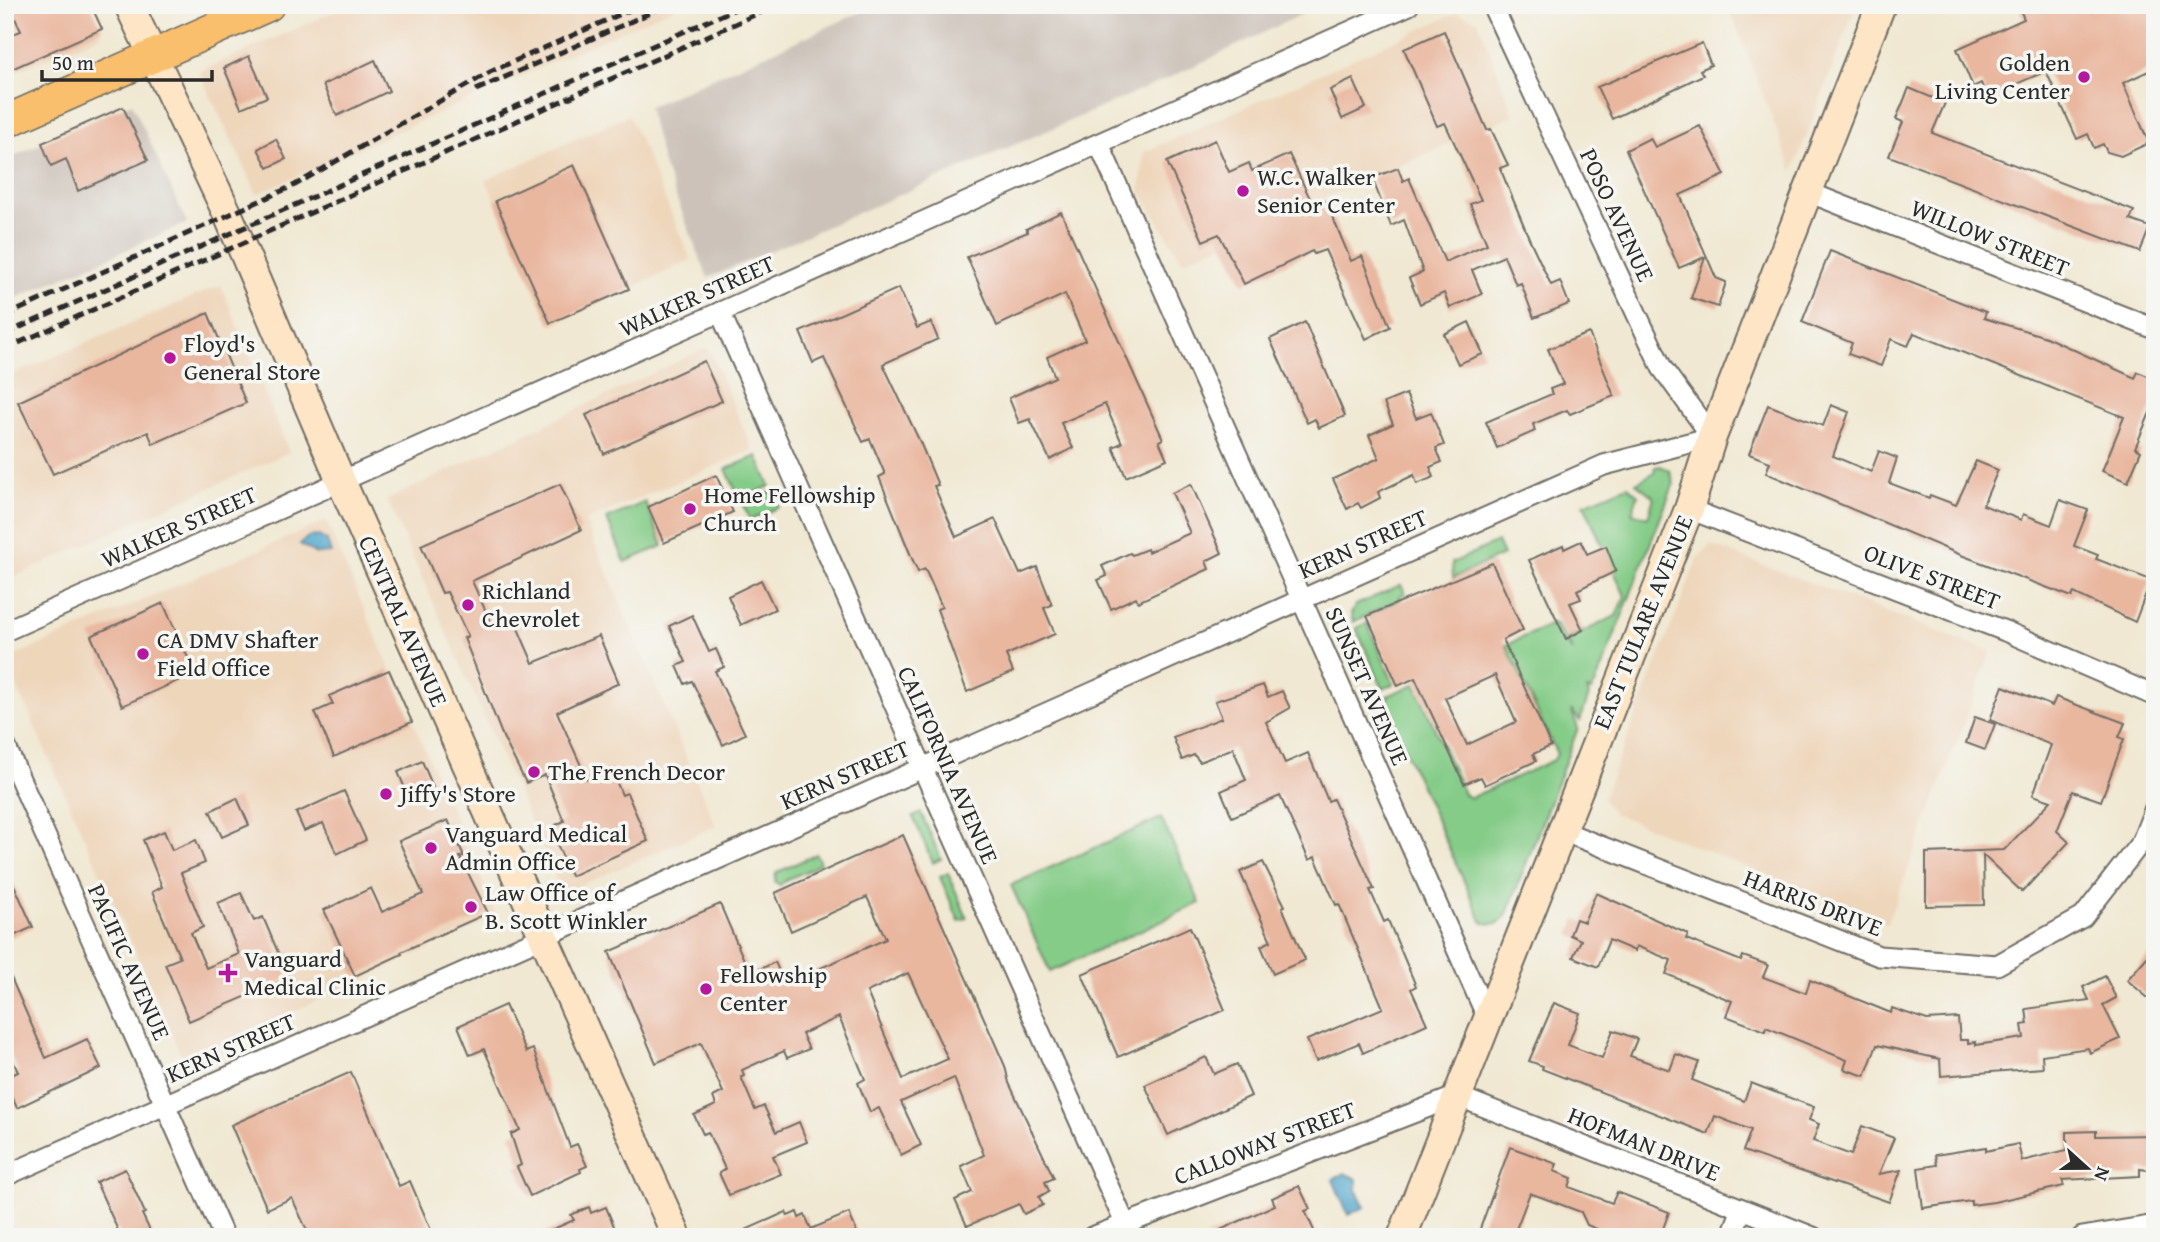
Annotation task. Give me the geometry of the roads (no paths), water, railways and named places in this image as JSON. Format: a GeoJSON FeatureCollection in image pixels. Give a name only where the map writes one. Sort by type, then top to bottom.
{"type":"FeatureCollection","features":[{"type":"Feature","properties":{"kind":"main road"},"geometry":{"type":"LineString","coordinates":[[5,122],[268,5]]}},
{"type":"Feature","properties":{"kind":"street","name":"CENTRAL AVENUE"},"geometry":{"type":"LineString","coordinates":[[129,5],[229,217],[341,481],[677,1237]]}},
{"type":"Feature","properties":{"kind":"street","name":"WALKER STREET"},"geometry":{"type":"LineString","coordinates":[[5,631],[1409,5]]}},
{"type":"Feature","properties":{"kind":"street","name":"POSO AVENUE"},"geometry":{"type":"LineString","coordinates":[[1492,5],[1662,368],[1712,437]]}},
{"type":"Feature","properties":{"kind":"street","name":"EAST TULARE AVENUE"},"geometry":{"type":"LineString","coordinates":[[1402,1237],[1560,830],[1689,509],[1712,437],[1881,5]]}},
{"type":"Feature","properties":{"kind":"street","name":"SUNSET AVENUE"},"geometry":{"type":"LineString","coordinates":[[1099,144],[1487,1017]]}},
{"type":"Feature","properties":{"kind":"street","name":"WILLOW STREET"},"geometry":{"type":"LineString","coordinates":[[1808,192],[2155,329]]}},
{"type":"Feature","properties":{"kind":"street","name":"CALIFORNIA AVENUE"},"geometry":{"type":"LineString","coordinates":[[720,312],[1128,1229]]}},
{"type":"Feature","properties":{"kind":"street","name":"KERN STREET"},"geometry":{"type":"LineString","coordinates":[[5,1176],[1604,465],[1712,437]]}},
{"type":"Feature","properties":{"kind":"street","name":"OLIVE STREET"},"geometry":{"type":"LineString","coordinates":[[1689,509],[2005,631],[2155,696]]}},
{"type":"Feature","properties":{"kind":"street","name":"PACIFIC AVENUE"},"geometry":{"type":"LineString","coordinates":[[5,745],[224,1237]]}},
{"type":"Feature","properties":{"kind":"street","name":"HARRIS DRIVE"},"geometry":{"type":"LineString","coordinates":[[1560,830],[1879,956],[1997,965],[2083,917],[2142,841],[2155,808]]}},
{"type":"Feature","properties":{"kind":"street","name":"CALLOWAY STREET"},"geometry":{"type":"LineString","coordinates":[[1092,1237],[1128,1229],[1457,1096]]}},
{"type":"Feature","properties":{"kind":"street","name":"HOFMAN DRIVE"},"geometry":{"type":"LineString","coordinates":[[1457,1096],[1813,1237]]}},
{"type":"Feature","properties":{"kind":"street"},"geometry":{"type":"LineString","coordinates":[[1731,1237],[1742,1209]]}},
{"type":"Feature","properties":{"kind":"street"},"geometry":{"type":"LineString","coordinates":[[2082,1237],[2155,1224]]}},
{"type":"Feature","properties":{"kind":"water"},"geometry":{"type":"Polygon","coordinates":[[[319,536],[327,541],[331,553],[316,554],[300,544],[308,537],[319,536]]]}},
{"type":"Feature","properties":{"kind":"water"},"geometry":{"type":"Polygon","coordinates":[[[1344,1173],[1357,1179],[1357,1191],[1365,1207],[1348,1215],[1333,1180],[1344,1173]]]}},
{"type":"Feature","properties":{"kind":"railway"},"geometry":{"type":"LineString","coordinates":[[5,316],[295,185],[490,72],[641,5]]}},
{"type":"Feature","properties":{"kind":"railway"},"geometry":{"type":"LineString","coordinates":[[476,90],[668,5]]}},
{"type":"Feature","properties":{"kind":"railway"},"geometry":{"type":"LineString","coordinates":[[5,334],[744,5]]}},
{"type":"Feature","properties":{"kind":"railway"},"geometry":{"type":"LineString","coordinates":[[5,349],[777,5]]}},
{"type":"Feature","properties":{"kind":"place","name":"Golden Living Center"},"geometry":{"type":"Point","coordinates":[2084,77]}},
{"type":"Feature","properties":{"kind":"place","name":"W.C. Walker Senior Center"},"geometry":{"type":"Point","coordinates":[1243,191]}},
{"type":"Feature","properties":{"kind":"place","name":"Floyd's General Store"},"geometry":{"type":"Point","coordinates":[170,358]}},
{"type":"Feature","properties":{"kind":"place","name":"Home Fellowship Church"},"geometry":{"type":"Point","coordinates":[690,509]}},
{"type":"Feature","properties":{"kind":"place","name":"Richland Chevrolet"},"geometry":{"type":"Point","coordinates":[468,605]}},
{"type":"Feature","properties":{"kind":"place","name":"CA DMV Shafter Field Office"},"geometry":{"type":"Point","coordinates":[143,654]}},
{"type":"Feature","properties":{"kind":"place","name":"The French Decor"},"geometry":{"type":"Point","coordinates":[534,772]}},
{"type":"Feature","properties":{"kind":"place","name":"Jiffy's Store"},"geometry":{"type":"Point","coordinates":[386,794]}},
{"type":"Feature","properties":{"kind":"place","name":"Vanguard Medical Admin Office"},"geometry":{"type":"Point","coordinates":[431,848]}},
{"type":"Feature","properties":{"kind":"place","name":"Law Office of B. Scott Winkler"},"geometry":{"type":"Point","coordinates":[471,907]}},
{"type":"Feature","properties":{"kind":"place","name":"Vanguard Medical Clinic"},"geometry":{"type":"Point","coordinates":[228,973]}},
{"type":"Feature","properties":{"kind":"place","name":"Fellowship Center"},"geometry":{"type":"Point","coordinates":[706,989]}}]}
